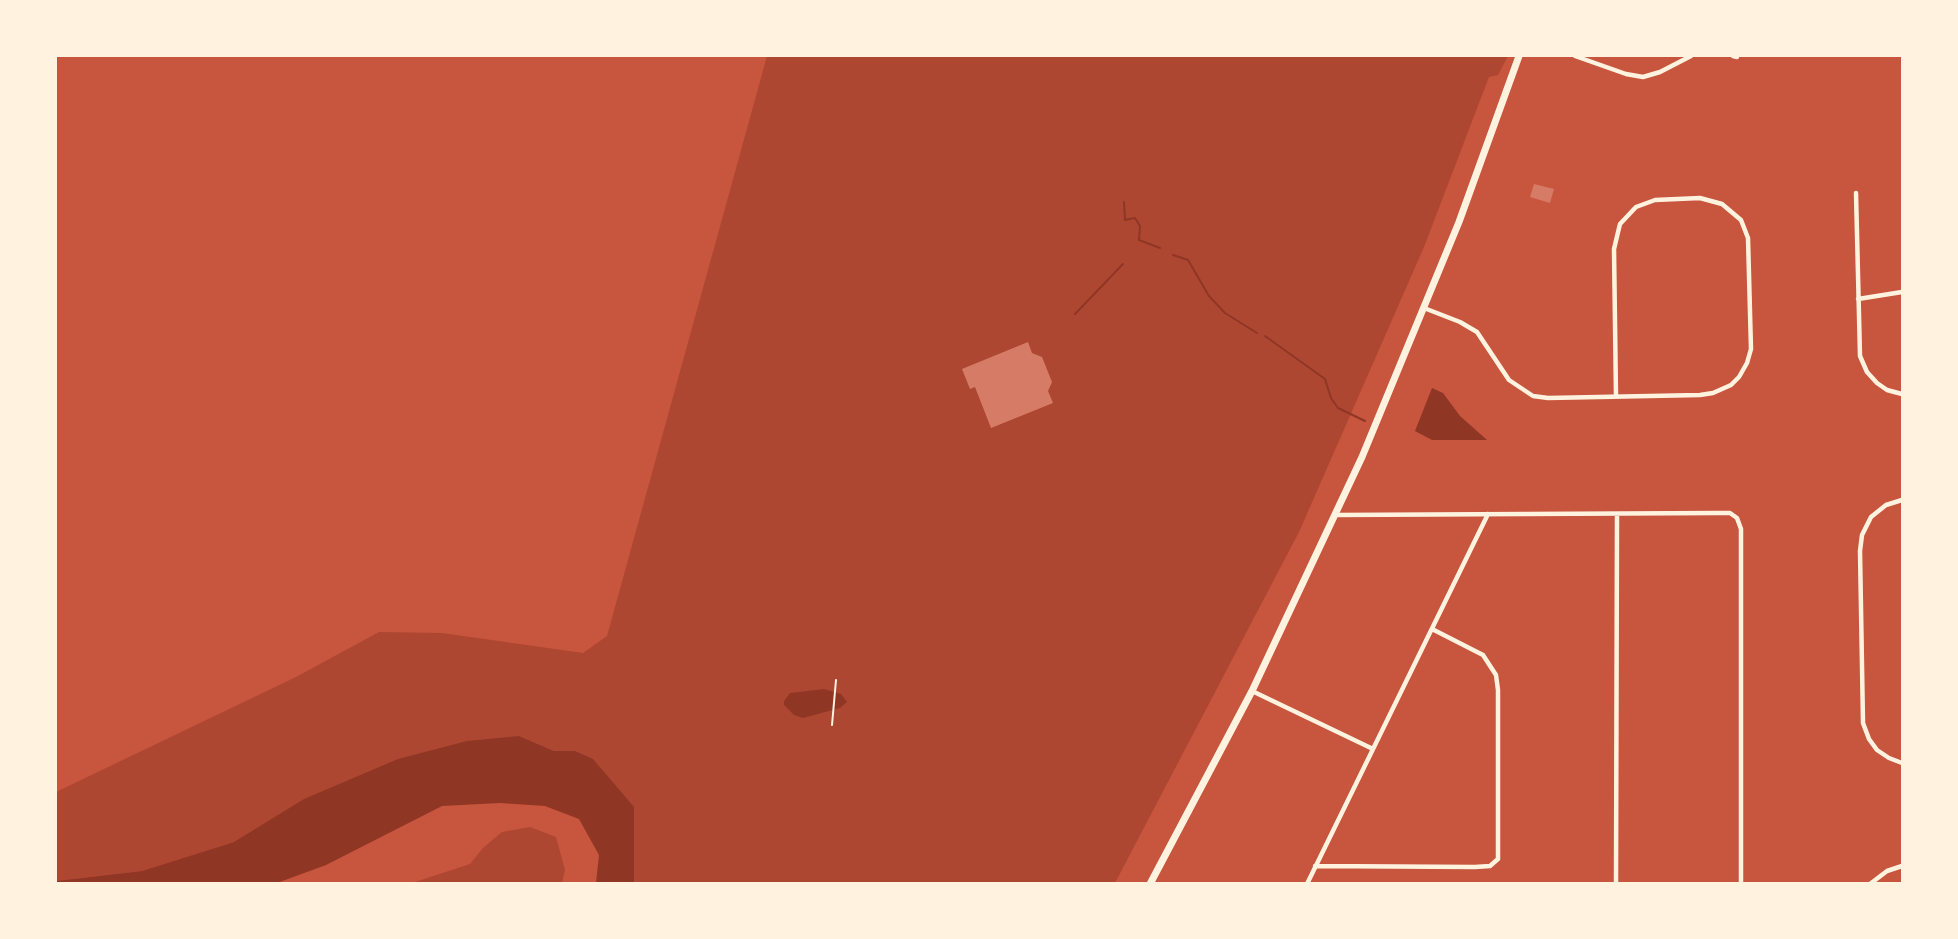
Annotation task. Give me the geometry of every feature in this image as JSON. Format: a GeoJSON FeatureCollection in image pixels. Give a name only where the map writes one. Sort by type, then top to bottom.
{"type":"FeatureCollection","features":[{"type":"Feature","properties":{"kind":"main road"},"geometry":{"type":"LineString","coordinates":[[1150,884],[1252,691],[1336,514],[1459,222],[1519,56]]}},
{"type":"Feature","properties":{"kind":"street"},"geometry":{"type":"LineString","coordinates":[[1575,56],[1626,74],[1643,77],[1660,72],[1691,56]]}},
{"type":"Feature","properties":{"kind":"street"},"geometry":{"type":"LineString","coordinates":[[1856,193],[1859,342],[1864,368],[1881,387],[1902,394]]}},
{"type":"Feature","properties":{"kind":"street"},"geometry":{"type":"LineString","coordinates":[[1424,308],[1460,322],[1477,332],[1509,380],[1527,393],[1548,398],[1708,395],[1731,385],[1744,372],[1750,349],[1749,244],[1741,220],[1726,206],[1708,199],[1655,200],[1630,212],[1620,224],[1615,238],[1616,396]]}},
{"type":"Feature","properties":{"kind":"street"},"geometry":{"type":"LineString","coordinates":[[1858,299],[1902,292]]}},
{"type":"Feature","properties":{"kind":"street"},"geometry":{"type":"LineString","coordinates":[[1902,500],[1886,505],[1871,517],[1862,535],[1860,557],[1863,723],[1874,746],[1888,758],[1902,763]]}},
{"type":"Feature","properties":{"kind":"street"},"geometry":{"type":"LineString","coordinates":[[1336,514],[1725,513],[1737,518],[1741,529],[1741,884]]}},
{"type":"Feature","properties":{"kind":"street"},"geometry":{"type":"LineString","coordinates":[[1307,884],[1488,514]]}},
{"type":"Feature","properties":{"kind":"street"},"geometry":{"type":"LineString","coordinates":[[1616,884],[1617,514]]}},
{"type":"Feature","properties":{"kind":"street"},"geometry":{"type":"LineString","coordinates":[[1316,866],[1475,867],[1490,866],[1498,859],[1498,690],[1496,675],[1483,655],[1432,629]]}},
{"type":"Feature","properties":{"kind":"street"},"geometry":{"type":"LineString","coordinates":[[1252,691],[1373,749]]}},
{"type":"Feature","properties":{"kind":"street"},"geometry":{"type":"LineString","coordinates":[[1870,884],[1887,871],[1902,866]]}},
{"type":"Feature","properties":{"kind":"lane"},"geometry":{"type":"LineString","coordinates":[[832,725],[836,680]]}},
{"type":"Feature","properties":{"kind":"shaded area"},"geometry":{"type":"Polygon","coordinates":[[[767,56],[1508,56],[1498,75],[1489,77],[1424,247],[1299,532],[1115,883],[631,883],[575,751],[554,751],[519,736],[234,842],[142,871],[56,881],[56,792],[296,677],[379,632],[442,633],[583,653],[607,636],[767,56]]]}},
{"type":"Feature","properties":{"kind":"shaded area"},"geometry":{"type":"Polygon","coordinates":[[[1432,388],[1443,393],[1460,416],[1487,440],[1432,440],[1415,431],[1432,388]]]}},
{"type":"Feature","properties":{"kind":"shaded area"},"geometry":{"type":"Polygon","coordinates":[[[824,689],[841,694],[847,702],[840,708],[803,718],[794,715],[784,705],[790,693],[824,689]]]}},
{"type":"Feature","properties":{"kind":"shaded area"},"geometry":{"type":"Polygon","coordinates":[[[519,736],[554,751],[575,751],[593,759],[634,807],[634,883],[596,883],[599,855],[579,819],[545,806],[500,803],[442,806],[326,865],[277,883],[56,883],[56,881],[142,871],[234,842],[304,799],[398,759],[467,741],[519,736]]]}},
{"type":"Feature","properties":{"kind":"shaded area"},"geometry":{"type":"Polygon","coordinates":[[[530,827],[556,837],[565,870],[562,883],[412,883],[470,864],[483,848],[502,832],[530,827]]]}},
{"type":"Feature","properties":{"kind":"building"},"geometry":{"type":"Polygon","coordinates":[[[1534,184],[1554,189],[1550,203],[1530,197],[1534,184]]]}},
{"type":"Feature","properties":{"kind":"building"},"geometry":{"type":"Polygon","coordinates":[[[1028,342],[1032,353],[1042,357],[1052,382],[1048,391],[1053,403],[991,428],[975,387],[970,389],[962,369],[1028,342]]]}},
{"type":"Feature","properties":{"kind":"waterway"},"geometry":{"type":"LineString","coordinates":[[1124,202],[1125,220],[1135,218],[1140,226],[1139,240],[1160,248]]}},
{"type":"Feature","properties":{"kind":"waterway"},"geometry":{"type":"LineString","coordinates":[[1173,255],[1188,260],[1209,296],[1225,313],[1257,333]]}},
{"type":"Feature","properties":{"kind":"waterway"},"geometry":{"type":"LineString","coordinates":[[1075,314],[1123,264]]}},
{"type":"Feature","properties":{"kind":"waterway"},"geometry":{"type":"LineString","coordinates":[[1265,336],[1325,379],[1331,398],[1338,408],[1365,421]]}}]}
